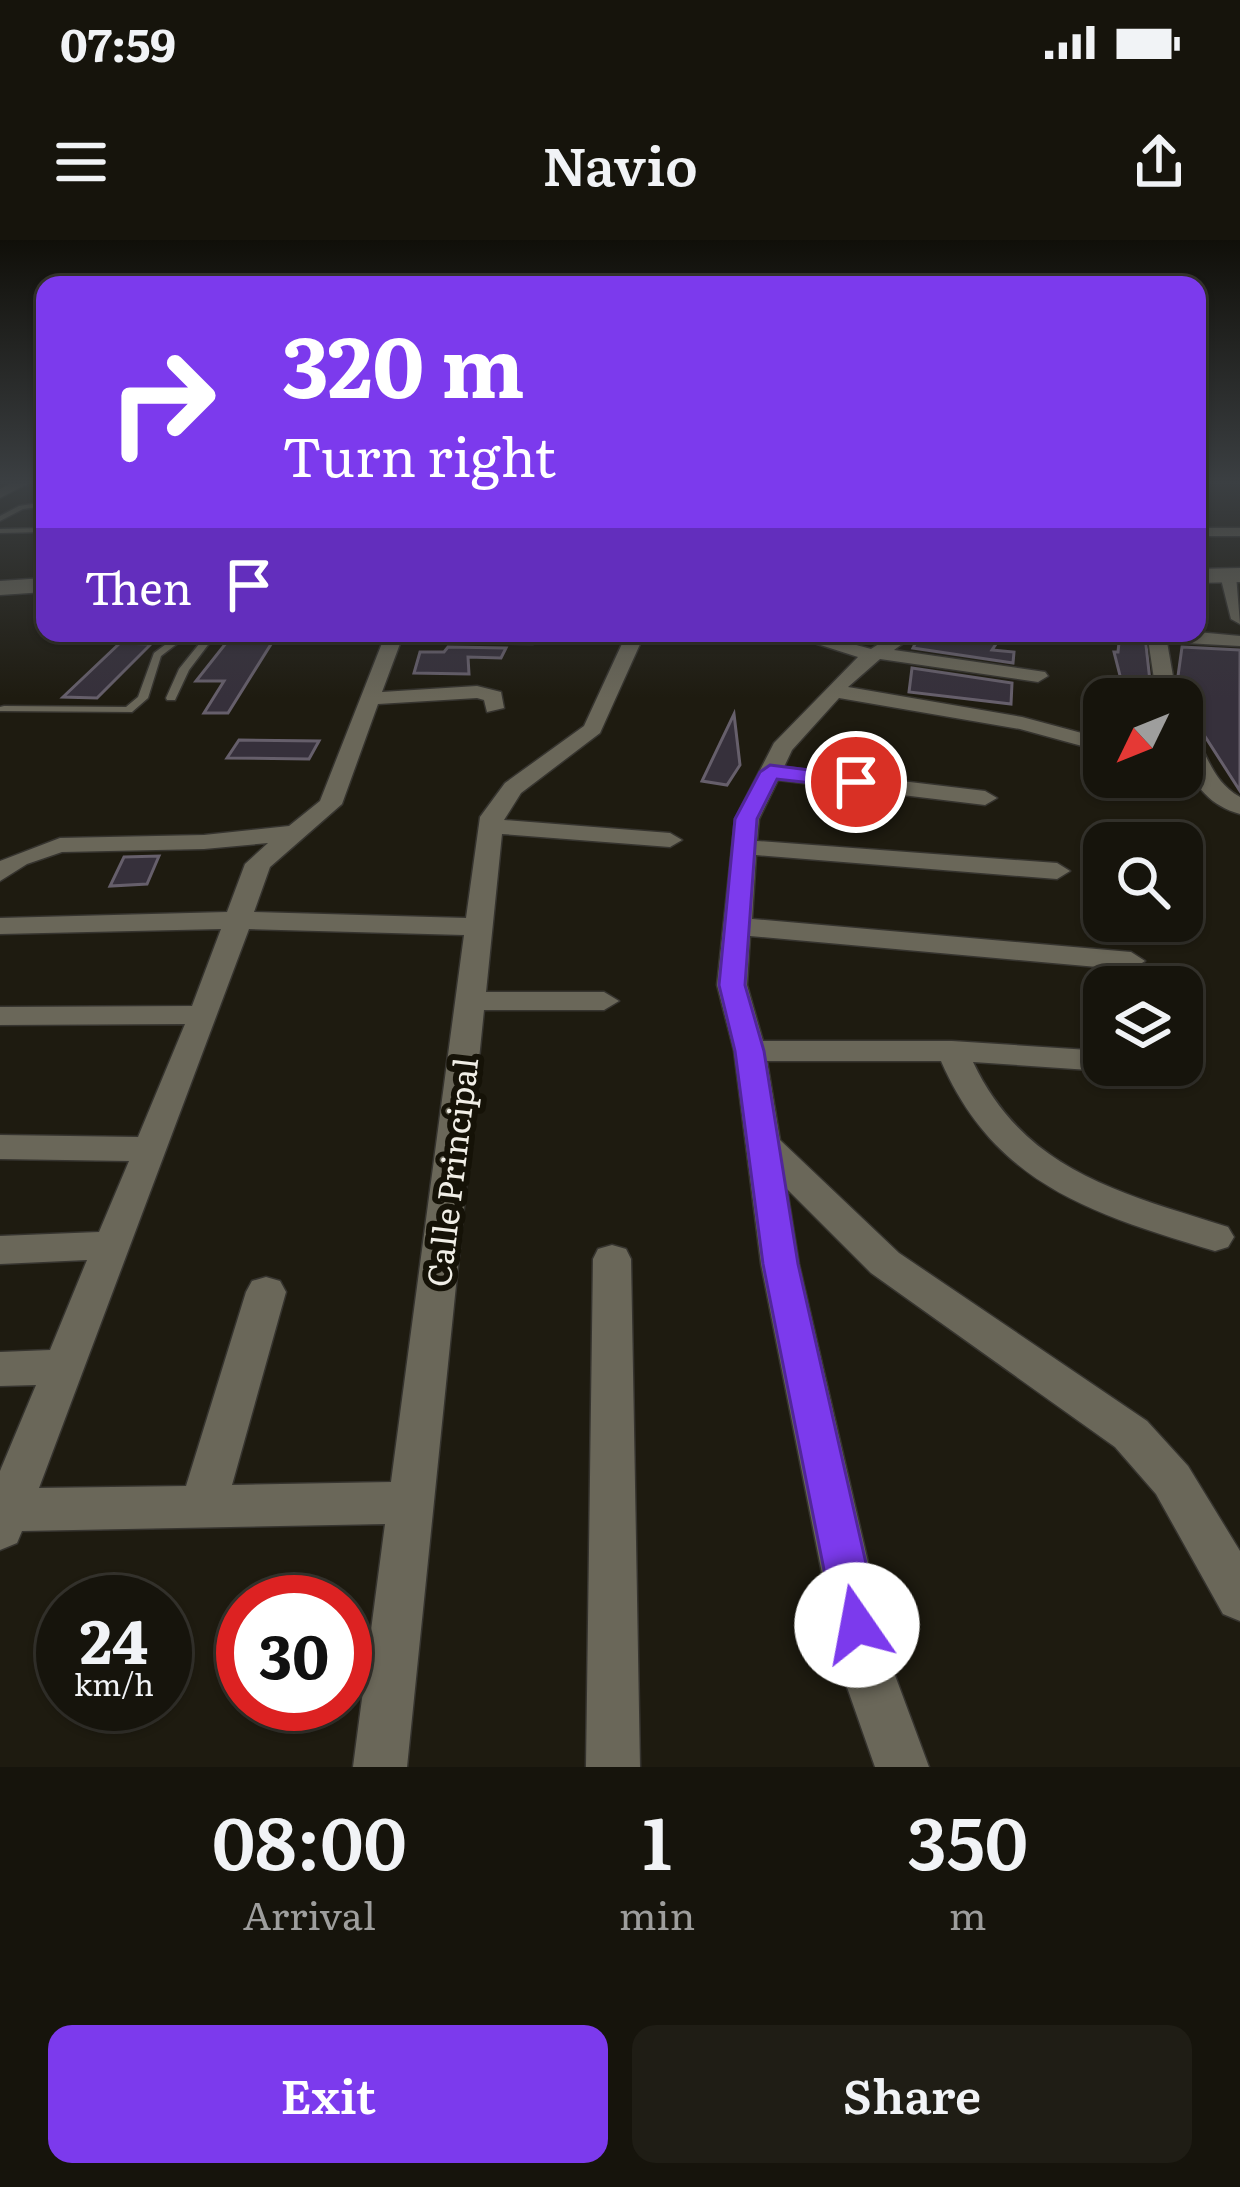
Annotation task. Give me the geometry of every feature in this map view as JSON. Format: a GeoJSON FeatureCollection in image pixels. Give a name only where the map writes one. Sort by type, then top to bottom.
{"type":"FeatureCollection","features":[{"type":"Feature","properties":{"kind":"main road"},"geometry":{"type":"LineString","coordinates":[[0,588],[36,586]]}},
{"type":"Feature","properties":{"kind":"street"},"geometry":{"type":"LineString","coordinates":[[1235,586],[1240,619]]}},
{"type":"Feature","properties":{"kind":"street"},"geometry":{"type":"LineString","coordinates":[[1206,638],[1240,641]]}},
{"type":"Feature","properties":{"kind":"street"},"geometry":{"type":"LineString","coordinates":[[391,642],[330,805],[258,864],[204,1015],[4,1519],[203,1507],[411,1503]]}},
{"type":"Feature","properties":{"kind":"street"},"geometry":{"type":"LineString","coordinates":[[632,642],[593,729],[513,788],[490,826],[670,840]]}},
{"type":"Feature","properties":{"kind":"street"},"geometry":{"type":"LineString","coordinates":[[828,642],[875,654],[1038,676]]}},
{"type":"Feature","properties":{"kind":"street"},"geometry":{"type":"LineString","coordinates":[[894,642],[835,691],[782,748],[746,819],[732,985],[750,1051],[780,1264],[867,1670],[902,1767]]}},
{"type":"Feature","properties":{"kind":"street"},"geometry":{"type":"LineString","coordinates":[[1157,642],[1163,678]]}},
{"type":"Feature","properties":{"kind":"street"},"geometry":{"type":"LineString","coordinates":[[835,691],[1022,723],[1083,740]]}},
{"type":"Feature","properties":{"kind":"street"},"geometry":{"type":"LineString","coordinates":[[368,699],[484,693],[494,696],[494,708]]}},
{"type":"Feature","properties":{"kind":"street"},"geometry":{"type":"LineString","coordinates":[[770,772],[985,798]]}},
{"type":"Feature","properties":{"kind":"street"},"geometry":{"type":"LineString","coordinates":[[1203,774],[1211,790],[1240,807]]}},
{"type":"Feature","properties":{"kind":"street","name":"Calle Principal"},"geometry":{"type":"LineString","coordinates":[[380,1767],[490,826]]}},
{"type":"Feature","properties":{"kind":"street"},"geometry":{"type":"LineString","coordinates":[[0,873],[18,859],[60,845],[204,842],[298,832]]}},
{"type":"Feature","properties":{"kind":"street"},"geometry":{"type":"LineString","coordinates":[[744,847],[1057,871]]}},
{"type":"Feature","properties":{"kind":"street"},"geometry":{"type":"LineString","coordinates":[[0,926],[235,920],[479,927]]}},
{"type":"Feature","properties":{"kind":"street"},"geometry":{"type":"LineString","coordinates":[[735,926],[1131,961]]}},
{"type":"Feature","properties":{"kind":"street"},"geometry":{"type":"LineString","coordinates":[[470,1001],[604,1001]]}},
{"type":"Feature","properties":{"kind":"street"},"geometry":{"type":"LineString","coordinates":[[0,1016],[204,1015]]}},
{"type":"Feature","properties":{"kind":"street"},"geometry":{"type":"LineString","coordinates":[[750,1051],[952,1051],[1083,1060]]}},
{"type":"Feature","properties":{"kind":"street"},"geometry":{"type":"LineString","coordinates":[[952,1051],[967,1092],[1012,1150],[1055,1176],[1216,1237]]}},
{"type":"Feature","properties":{"kind":"street"},"geometry":{"type":"LineString","coordinates":[[764,1145],[885,1263],[1131,1434],[1172,1480],[1240,1597]]}},
{"type":"Feature","properties":{"kind":"street"},"geometry":{"type":"LineString","coordinates":[[0,1148],[151,1149]]}},
{"type":"Feature","properties":{"kind":"street"},"geometry":{"type":"LineString","coordinates":[[0,1250],[112,1245]]}},
{"type":"Feature","properties":{"kind":"street"},"geometry":{"type":"LineString","coordinates":[[612,1259],[613,1767]]}},
{"type":"Feature","properties":{"kind":"street"},"geometry":{"type":"LineString","coordinates":[[203,1507],[266,1292]]}},
{"type":"Feature","properties":{"kind":"street"},"geometry":{"type":"LineString","coordinates":[[0,1369],[67,1367]]}},
{"type":"Feature","properties":{"kind":"lane"},"geometry":{"type":"LineString","coordinates":[[4,709],[128,710],[143,698],[157,656],[175,642]]}},
{"type":"Feature","properties":{"kind":"lane"},"geometry":{"type":"LineString","coordinates":[[171,698],[184,669],[206,642]]}},
{"type":"Feature","properties":{"kind":"building"},"geometry":{"type":"Polygon","coordinates":[[[227,642],[272,642],[228,713],[204,713],[224,681],[196,681],[227,642]]]}},
{"type":"Feature","properties":{"kind":"building"},"geometry":{"type":"Polygon","coordinates":[[[916,642],[997,642],[992,650],[1014,652],[1013,663],[913,648],[916,642]]]}},
{"type":"Feature","properties":{"kind":"building"},"geometry":{"type":"Polygon","coordinates":[[[1119,642],[1146,642],[1150,678],[1121,678],[1114,652],[1119,642]]]}},
{"type":"Feature","properties":{"kind":"building"},"geometry":{"type":"Polygon","coordinates":[[[120,643],[151,644],[97,698],[63,697],[120,643]]]}},
{"type":"Feature","properties":{"kind":"building"},"geometry":{"type":"Polygon","coordinates":[[[448,647],[506,648],[501,658],[468,657],[469,674],[414,673],[420,652],[444,652],[448,647]]]}},
{"type":"Feature","properties":{"kind":"building"},"geometry":{"type":"Polygon","coordinates":[[[1182,647],[1240,650],[1240,791],[1203,733],[1203,678],[1178,676],[1182,647]]]}},
{"type":"Feature","properties":{"kind":"building"},"geometry":{"type":"Polygon","coordinates":[[[912,668],[1012,683],[1011,704],[909,692],[912,668]]]}},
{"type":"Feature","properties":{"kind":"building"},"geometry":{"type":"Polygon","coordinates":[[[734,714],[740,765],[727,785],[702,781],[734,714]]]}},
{"type":"Feature","properties":{"kind":"building"},"geometry":{"type":"Polygon","coordinates":[[[239,740],[319,741],[309,759],[227,758],[239,740]]]}},
{"type":"Feature","properties":{"kind":"building"},"geometry":{"type":"Polygon","coordinates":[[[159,856],[147,884],[110,886],[124,857],[159,856]]]}},
{"type":"Feature","properties":{"kind":"route"},"geometry":{"type":"LineString","coordinates":[[856,782],[770,772],[746,819],[732,985],[750,1051],[780,1264],[857,1625]]}}]}
